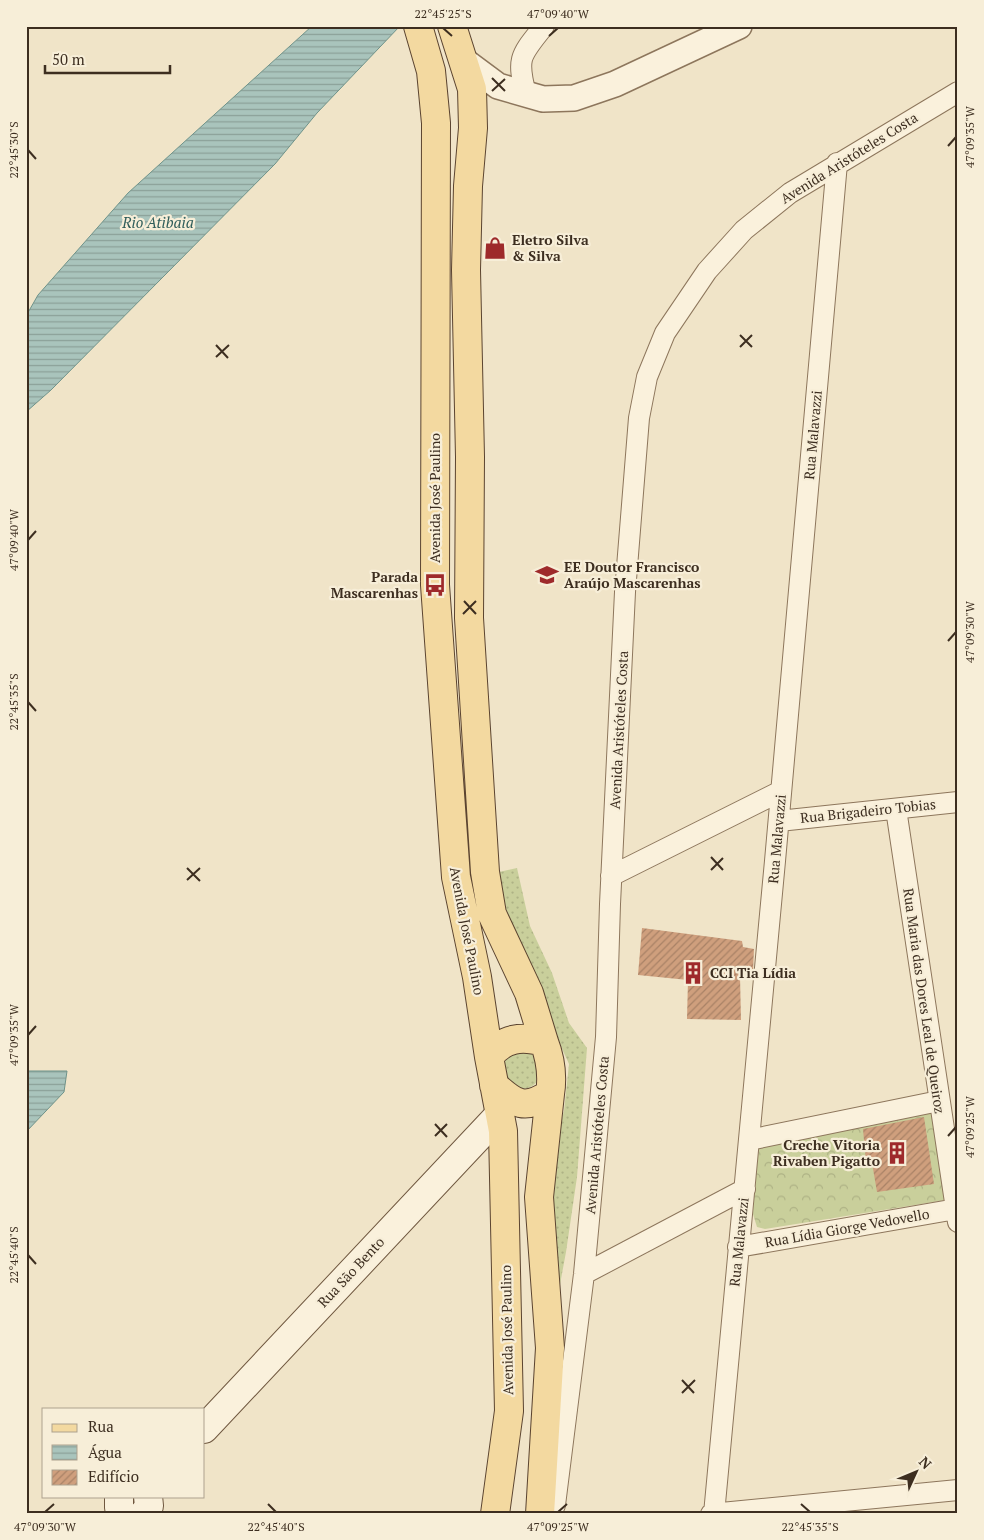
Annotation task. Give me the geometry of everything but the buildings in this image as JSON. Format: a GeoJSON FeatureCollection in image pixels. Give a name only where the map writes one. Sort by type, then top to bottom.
{"type":"FeatureCollection","features":[{"type":"Feature","properties":{"kind":"main road","name":"Avenida José Paulino"},"geometry":{"type":"LineString","coordinates":[[418,26],[431,71],[436,123],[435,594],[456,877],[477,977],[490,1057]]}},
{"type":"Feature","properties":{"kind":"main road","name":"Avenida José Paulino"},"geometry":{"type":"LineString","coordinates":[[452,26],[472,89],[473,128],[468,186],[466,270],[470,457],[469,618],[485,872],[492,914],[529,993],[544,1042]]}},
{"type":"Feature","properties":{"kind":"main road"},"geometry":{"type":"LineString","coordinates":[[540,1514],[550,1348],[539,1197],[552,1079],[550,1057],[544,1042],[529,1038],[506,1041],[496,1048],[490,1057],[494,1085],[511,1101],[511,1110],[537,1102],[550,1094]]}},
{"type":"Feature","properties":{"kind":"main road","name":"Avenida José Paulino"},"geometry":{"type":"LineString","coordinates":[[495,1514],[509,1411],[503,1131],[511,1110]]}},
{"type":"Feature","properties":{"kind":"main road","name":"Rua São Bento"},"geometry":{"type":"LineString","coordinates":[[205,1428],[511,1110]]}},
{"type":"Feature","properties":{"kind":"street"},"geometry":{"type":"LineString","coordinates":[[526,94],[520,60],[525,49],[544,26]]}},
{"type":"Feature","properties":{"kind":"street"},"geometry":{"type":"LineString","coordinates":[[463,60],[498,86],[543,99],[574,98],[615,84],[739,26]]}},
{"type":"Feature","properties":{"kind":"street","name":"Avenida Aristóteles Costa"},"geometry":{"type":"LineString","coordinates":[[551,1514],[555,1505],[584,1274],[606,1037],[625,592],[639,418],[647,377],[665,333],[707,271],[744,230],[790,192],[958,92]]}},
{"type":"Feature","properties":{"kind":"street","name":"Rua Malavazzi"},"geometry":{"type":"LineString","coordinates":[[713,1514],[779,821],[837,163]]}},
{"type":"Feature","properties":{"kind":"street"},"geometry":{"type":"LineString","coordinates":[[612,876],[781,791]]}},
{"type":"Feature","properties":{"kind":"street","name":"Rua Brigadeiro Tobias"},"geometry":{"type":"LineString","coordinates":[[779,821],[958,802]]}},
{"type":"Feature","properties":{"kind":"street","name":"Rua Maria das Dores Leal de Queiroz"},"geometry":{"type":"LineString","coordinates":[[896,808],[939,1101],[953,1155],[957,1215]]}},
{"type":"Feature","properties":{"kind":"street"},"geometry":{"type":"LineString","coordinates":[[749,1140],[939,1101]]}},
{"type":"Feature","properties":{"kind":"street"},"geometry":{"type":"LineString","coordinates":[[584,1274],[745,1188]]}},
{"type":"Feature","properties":{"kind":"street","name":"Rua Lídia Giorge Vedovello"},"geometry":{"type":"LineString","coordinates":[[738,1247],[957,1215]]}},
{"type":"Feature","properties":{"kind":"street"},"geometry":{"type":"LineString","coordinates":[[713,1514],[958,1490]]}},
{"type":"Feature","properties":{"kind":"green space"},"geometry":{"type":"Polygon","coordinates":[[[517,868],[530,926],[552,973],[569,1023],[587,1048],[577,1177],[566,1252],[542,1382],[548,1170],[564,1111],[569,1064],[499,910],[495,873],[517,868]]]}},
{"type":"Feature","properties":{"kind":"green space"},"geometry":{"type":"Polygon","coordinates":[[[522,1051],[535,1057],[541,1070],[535,1083],[522,1089],[509,1083],[503,1070],[509,1057],[522,1051]]]}},
{"type":"Feature","properties":{"kind":"green space"},"geometry":{"type":"Polygon","coordinates":[[[935,1112],[946,1200],[765,1229],[757,1227],[753,1214],[756,1145],[935,1112]]]}},
{"type":"Feature","properties":{"kind":"water","name":"Rio Atibaia"},"geometry":{"type":"Polygon","coordinates":[[[312,26],[400,26],[317,113],[275,164],[51,390],[26,412],[26,316],[38,295],[128,193],[312,26]]]}},
{"type":"Feature","properties":{"kind":"water"},"geometry":{"type":"Polygon","coordinates":[[[26,1071],[67,1071],[64,1092],[26,1132],[26,1071]]]}},
{"type":"Feature","properties":{"kind":"place","name":"Eletro Silva & Silva"},"geometry":{"type":"Point","coordinates":[495,248]}},
{"type":"Feature","properties":{"kind":"place","name":"EE Doutor Francisco Araújo Mascarenhas"},"geometry":{"type":"Point","coordinates":[547,575]}},
{"type":"Feature","properties":{"kind":"place","name":"Parada Mascarenhas"},"geometry":{"type":"Point","coordinates":[435,585]}},
{"type":"Feature","properties":{"kind":"place","name":"CCI Tia Lídia"},"geometry":{"type":"Point","coordinates":[693,973]}},
{"type":"Feature","properties":{"kind":"place","name":"Creche Vitoria Rivaben Pigatto"},"geometry":{"type":"Point","coordinates":[897,1153]}}]}
